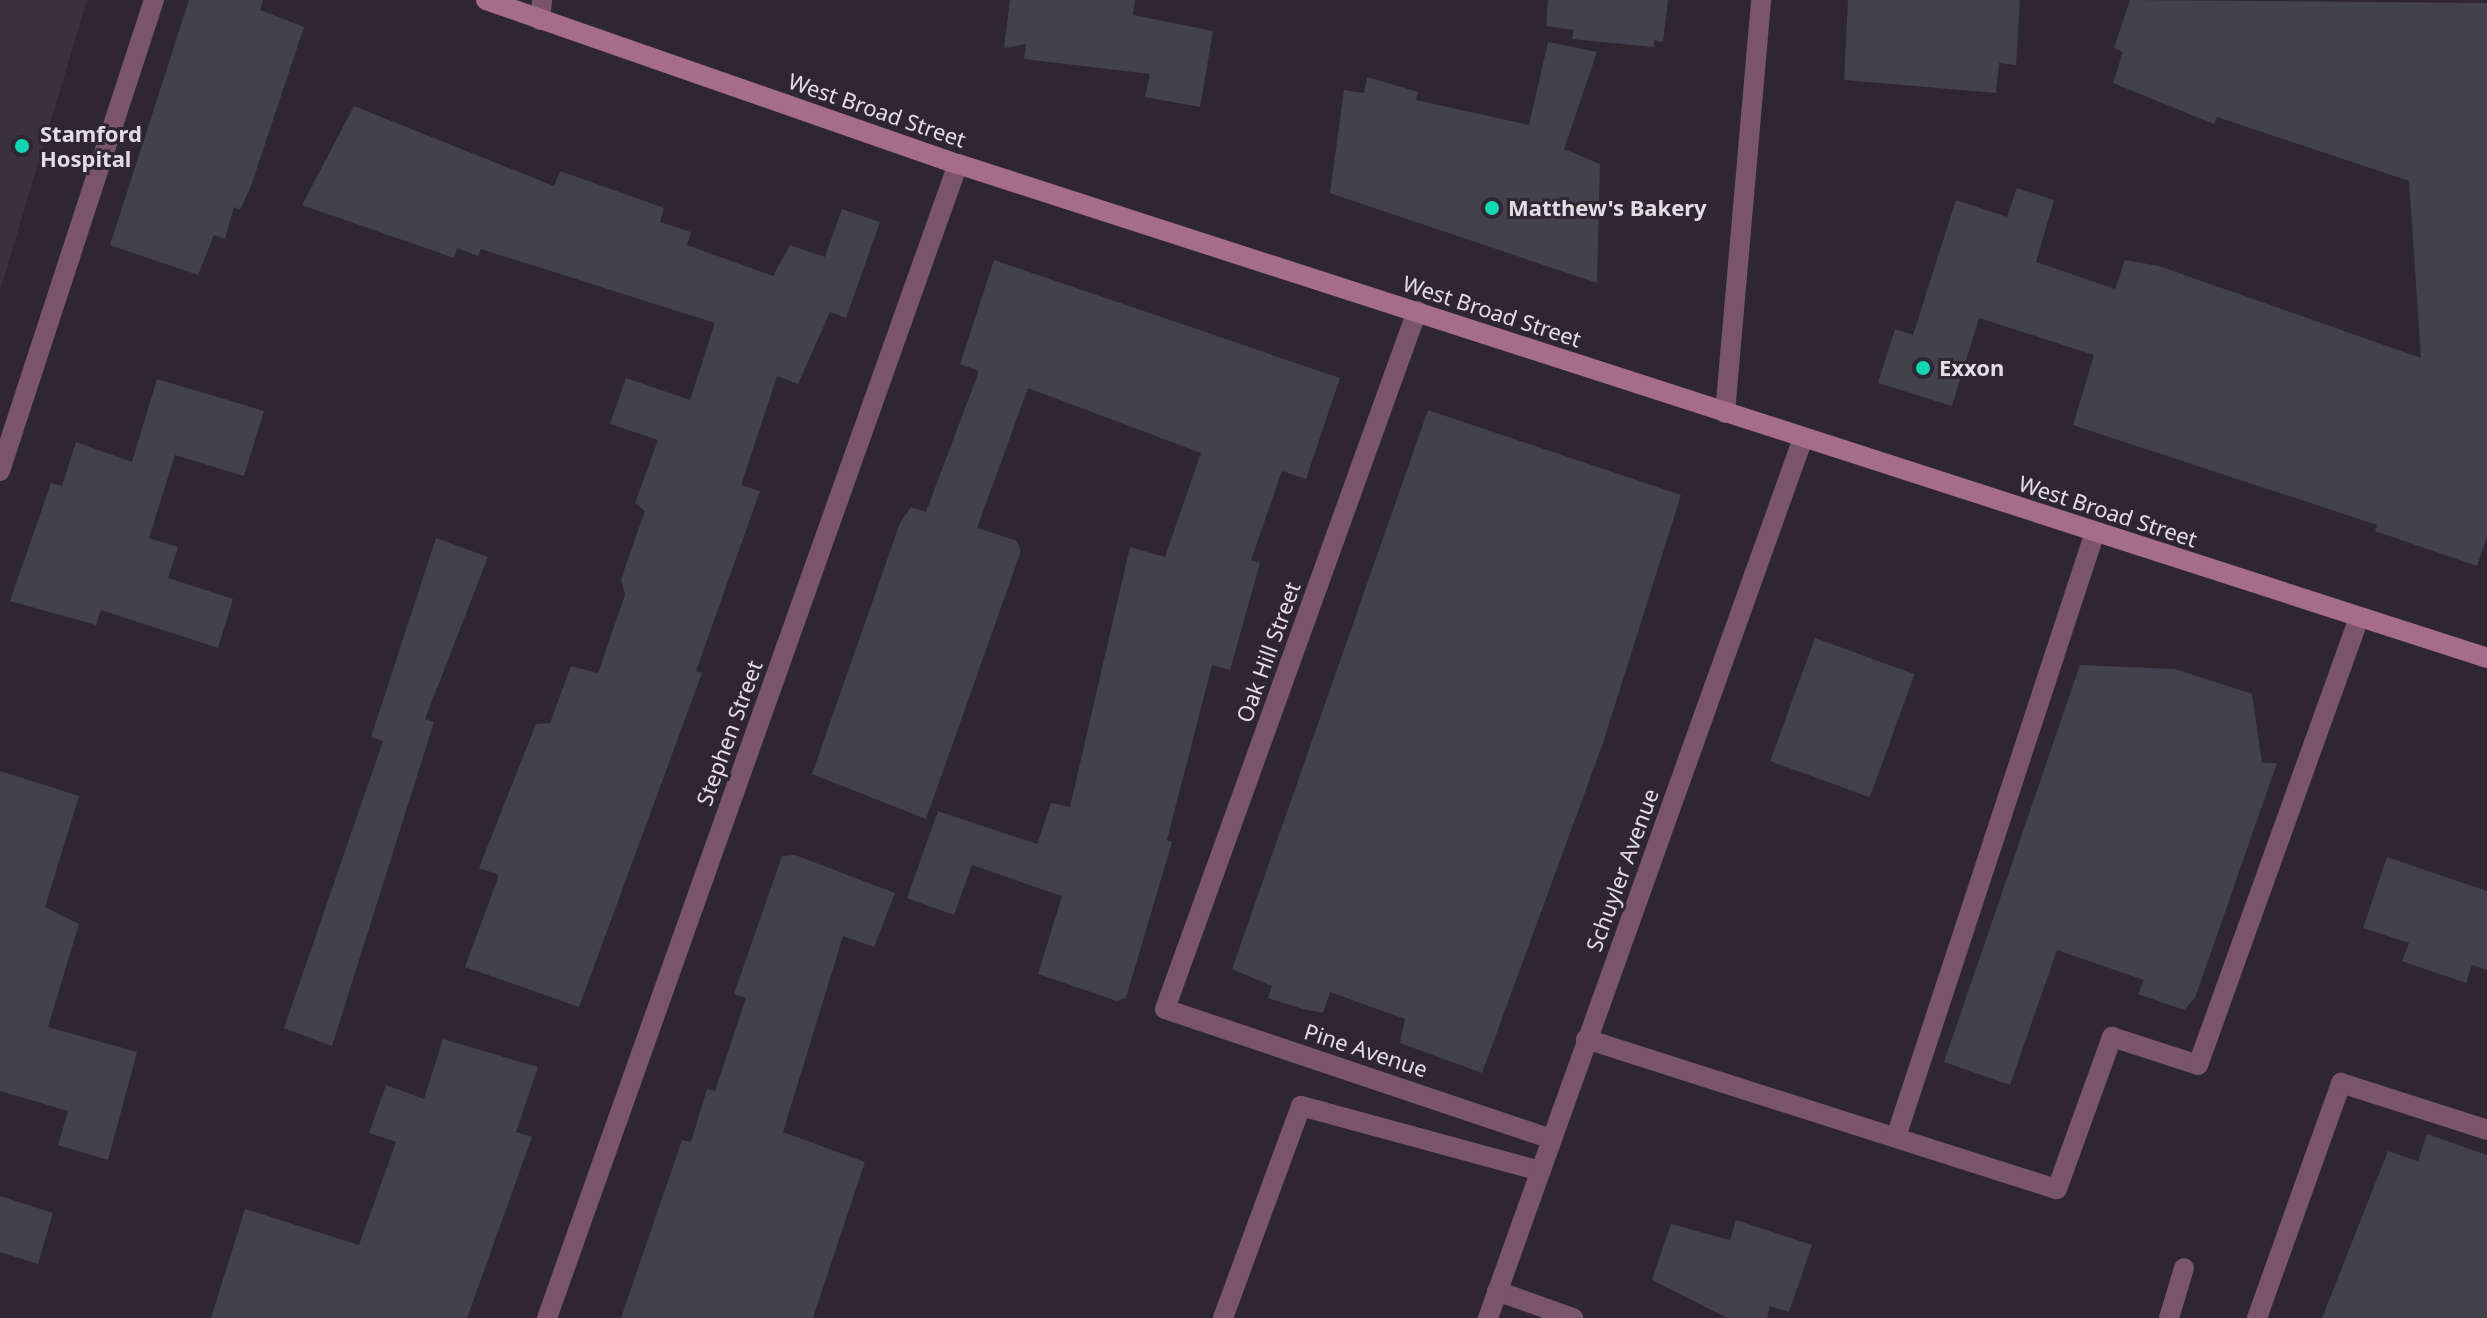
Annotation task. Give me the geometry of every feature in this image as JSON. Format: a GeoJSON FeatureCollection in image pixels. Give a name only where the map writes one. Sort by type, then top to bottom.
{"type":"FeatureCollection","features":[{"type":"Feature","properties":{"kind":"main road","name":"West Broad Street"},"geometry":{"type":"LineString","coordinates":[[486,0],[541,10],[958,164],[2487,658]]}},
{"type":"Feature","properties":{"kind":"street"},"geometry":{"type":"LineString","coordinates":[[0,471],[154,0]]}},
{"type":"Feature","properties":{"kind":"street"},"geometry":{"type":"LineString","coordinates":[[1725,413],[1761,0]]}},
{"type":"Feature","properties":{"kind":"street","name":"Stephen Street"},"geometry":{"type":"LineString","coordinates":[[547,1318],[958,164]]}},
{"type":"Feature","properties":{"kind":"street","name":"Oak Hill Street"},"geometry":{"type":"LineString","coordinates":[[1165,1009],[1417,311]]}},
{"type":"Feature","properties":{"kind":"street","name":"Schuyler Avenue"},"geometry":{"type":"LineString","coordinates":[[1488,1318],[1803,438]]}},
{"type":"Feature","properties":{"kind":"street"},"geometry":{"type":"LineString","coordinates":[[1896,1137],[2095,532]]}},
{"type":"Feature","properties":{"kind":"street"},"geometry":{"type":"LineString","coordinates":[[1586,1039],[2057,1189],[2112,1037],[2198,1065],[2359,617]]}},
{"type":"Feature","properties":{"kind":"street","name":"Pine Avenue"},"geometry":{"type":"LineString","coordinates":[[1165,1009],[1552,1139]]}},
{"type":"Feature","properties":{"kind":"street"},"geometry":{"type":"LineString","coordinates":[[2257,1318],[2341,1083],[2487,1130]]}},
{"type":"Feature","properties":{"kind":"street"},"geometry":{"type":"LineString","coordinates":[[1223,1318],[1301,1106],[1540,1171]]}},
{"type":"Feature","properties":{"kind":"street"},"geometry":{"type":"LineString","coordinates":[[2169,1318],[2184,1268]]}},
{"type":"Feature","properties":{"kind":"street"},"geometry":{"type":"LineString","coordinates":[[1497,1291],[1573,1318]]}},
{"type":"Feature","properties":{"kind":"shaded area","name":"Stamford Hospital"},"geometry":{"type":"Polygon","coordinates":[[[0,0],[87,0],[0,291],[0,0]]]}},
{"type":"Feature","properties":{"kind":"building"},"geometry":{"type":"Polygon","coordinates":[[[189,0],[263,0],[260,10],[304,27],[251,186],[240,210],[234,207],[225,239],[214,235],[198,275],[110,245],[189,0]]]}},
{"type":"Feature","properties":{"kind":"building"},"geometry":{"type":"Polygon","coordinates":[[[1010,0],[1135,0],[1133,15],[1213,31],[1200,107],[1145,97],[1150,74],[1024,59],[1026,44],[1004,48],[1010,0]]]}},
{"type":"Feature","properties":{"kind":"building"},"geometry":{"type":"Polygon","coordinates":[[[1548,0],[1668,0],[1663,42],[1654,40],[1654,47],[1572,39],[1574,30],[1546,26],[1548,0]]]}},
{"type":"Feature","properties":{"kind":"building"},"geometry":{"type":"Polygon","coordinates":[[[1848,0],[2020,0],[2016,65],[1999,63],[1996,93],[1844,80],[1848,0]]]}},
{"type":"Feature","properties":{"kind":"building"},"geometry":{"type":"Polygon","coordinates":[[[2130,0],[2487,3],[2487,537],[2477,566],[2375,531],[2377,525],[2073,425],[2094,355],[1979,318],[1952,406],[1878,383],[1895,329],[1913,335],[1956,200],[2007,217],[2017,188],[2054,200],[2036,262],[2115,289],[2125,260],[2159,266],[2421,358],[2409,181],[2217,117],[2214,124],[2113,83],[2123,52],[2114,48],[2130,0]]]}},
{"type":"Feature","properties":{"kind":"building"},"geometry":{"type":"Polygon","coordinates":[[[1548,42],[1597,52],[1564,149],[1600,164],[1597,283],[1330,193],[1344,90],[1364,93],[1367,77],[1418,92],[1416,100],[1529,125],[1548,42]]]}},
{"type":"Feature","properties":{"kind":"building"},"geometry":{"type":"Polygon","coordinates":[[[354,106],[554,186],[560,171],[664,208],[660,222],[691,232],[687,245],[773,276],[790,245],[825,257],[842,209],[880,222],[846,318],[830,312],[798,384],[777,376],[741,485],[760,491],[696,671],[702,673],[579,1007],[465,967],[499,875],[479,868],[536,724],[550,723],[571,666],[598,673],[625,595],[621,579],[645,511],[635,503],[658,440],[610,424],[626,378],[690,400],[715,323],[481,249],[478,256],[457,248],[454,258],[302,205],[354,106]]]}},
{"type":"Feature","properties":{"kind":"building"},"geometry":{"type":"Polygon","coordinates":[[[994,260],[1340,378],[1306,479],[1282,471],[1251,560],[1260,563],[1230,670],[1212,665],[1167,840],[1172,842],[1126,998],[1117,1001],[1038,974],[1062,896],[972,865],[954,915],[907,898],[938,811],[1037,844],[1051,803],[1070,807],[1130,547],[1165,557],[1201,453],[1028,388],[977,528],[1017,541],[1021,551],[926,819],[812,774],[900,523],[911,507],[926,512],[979,371],[960,364],[994,260]]]}},
{"type":"Feature","properties":{"kind":"building"},"geometry":{"type":"Polygon","coordinates":[[[157,379],[264,411],[244,476],[175,455],[149,538],[178,547],[168,578],[233,599],[218,648],[101,610],[96,625],[10,601],[51,483],[62,486],[76,442],[132,462],[157,379]]]}},
{"type":"Feature","properties":{"kind":"building"},"geometry":{"type":"Polygon","coordinates":[[[1428,410],[1681,495],[1603,743],[1482,1073],[1400,1043],[1405,1019],[1330,992],[1323,1013],[1303,1009],[1268,998],[1272,986],[1232,969],[1428,410]]]}},
{"type":"Feature","properties":{"kind":"building"},"geometry":{"type":"Polygon","coordinates":[[[436,538],[488,557],[425,719],[434,722],[332,1046],[284,1028],[383,741],[371,737],[436,538]]]}},
{"type":"Feature","properties":{"kind":"building"},"geometry":{"type":"Polygon","coordinates":[[[1815,638],[1915,674],[1870,797],[1770,761],[1815,638]]]}},
{"type":"Feature","properties":{"kind":"building"},"geometry":{"type":"Polygon","coordinates":[[[2080,665],[2175,669],[2252,694],[2262,763],[2277,763],[2195,998],[2184,1010],[2138,994],[2144,980],[2057,950],[2010,1085],[1944,1062],[2080,665]]]}},
{"type":"Feature","properties":{"kind":"building"},"geometry":{"type":"Polygon","coordinates":[[[0,771],[79,796],[45,907],[79,924],[48,1027],[137,1052],[108,1160],[58,1145],[68,1111],[0,1091],[0,771]]]}},
{"type":"Feature","properties":{"kind":"building"},"geometry":{"type":"Polygon","coordinates":[[[795,855],[895,893],[874,947],[843,936],[783,1132],[865,1162],[813,1318],[621,1318],[682,1140],[691,1142],[707,1089],[715,1091],[746,998],[734,994],[782,856],[795,855]]]}},
{"type":"Feature","properties":{"kind":"building"},"geometry":{"type":"Polygon","coordinates":[[[2387,857],[2487,891],[2487,970],[2472,965],[2466,983],[2402,961],[2409,943],[2363,928],[2387,857]]]}},
{"type":"Feature","properties":{"kind":"building"},"geometry":{"type":"Polygon","coordinates":[[[443,1039],[538,1067],[516,1132],[532,1137],[467,1318],[211,1318],[245,1209],[359,1245],[396,1142],[369,1133],[386,1085],[424,1099],[443,1039]]]}},
{"type":"Feature","properties":{"kind":"building"},"geometry":{"type":"Polygon","coordinates":[[[2427,1134],[2487,1155],[2487,1318],[2322,1318],[2388,1151],[2418,1161],[2427,1134]]]}},
{"type":"Feature","properties":{"kind":"building"},"geometry":{"type":"Polygon","coordinates":[[[0,1196],[53,1213],[38,1264],[0,1252],[0,1196]]]}},
{"type":"Feature","properties":{"kind":"building"},"geometry":{"type":"Polygon","coordinates":[[[1736,1220],[1812,1245],[1789,1312],[1770,1306],[1767,1318],[1727,1318],[1652,1280],[1671,1224],[1730,1240],[1736,1220]]]}},
{"type":"Feature","properties":{"kind":"place","name":"Stamford Hospital"},"geometry":{"type":"Point","coordinates":[22,146]}},
{"type":"Feature","properties":{"kind":"place","name":"Matthew's Bakery"},"geometry":{"type":"Point","coordinates":[1492,208]}},
{"type":"Feature","properties":{"kind":"place","name":"Exxon"},"geometry":{"type":"Point","coordinates":[1923,368]}}]}
